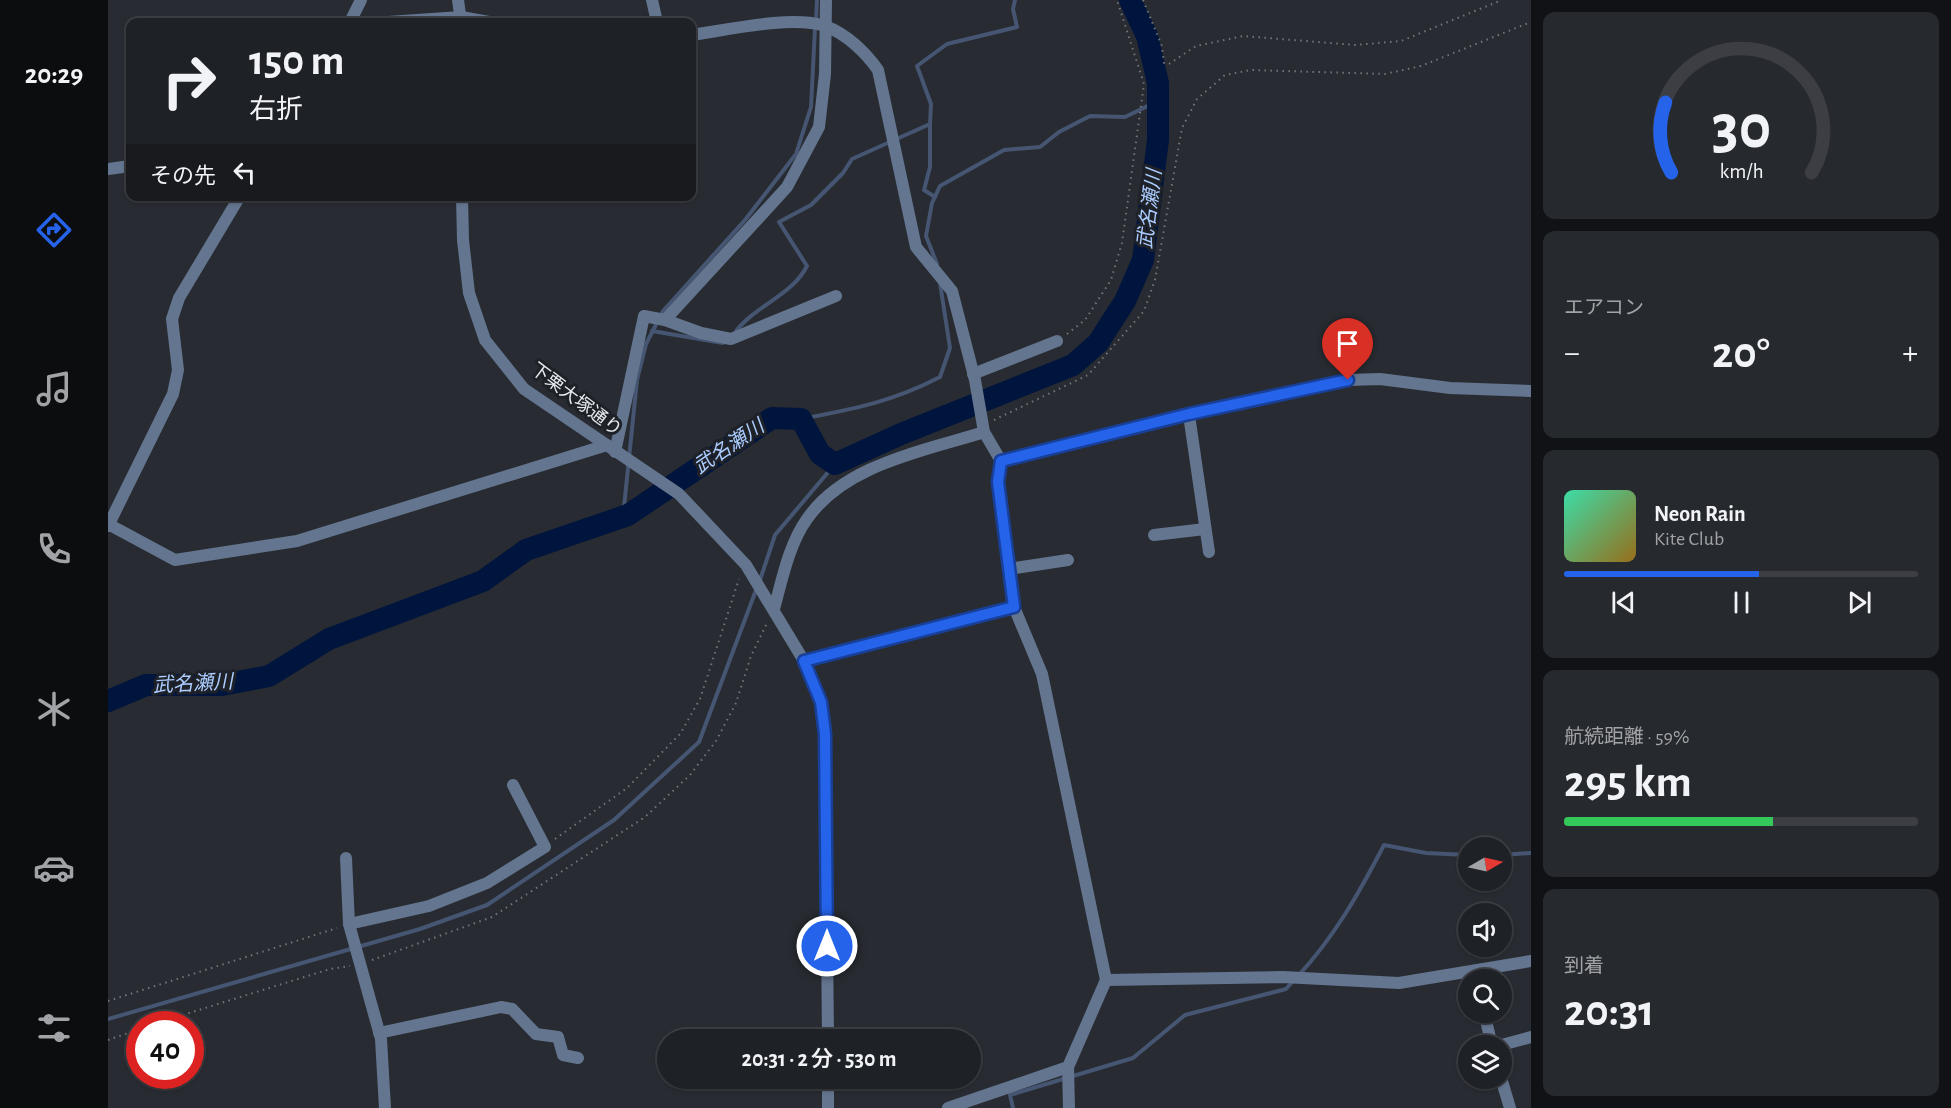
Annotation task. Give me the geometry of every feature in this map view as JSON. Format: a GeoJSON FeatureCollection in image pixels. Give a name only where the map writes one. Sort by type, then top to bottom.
{"type":"FeatureCollection","features":[{"type":"Feature","properties":{"kind":"street"},"geometry":{"type":"LineString","coordinates":[[353,18],[361,0]]}},
{"type":"Feature","properties":{"kind":"street"},"geometry":{"type":"LineString","coordinates":[[458,0],[461,18]]}},
{"type":"Feature","properties":{"kind":"street"},"geometry":{"type":"LineString","coordinates":[[652,0],[656,18]]}},
{"type":"Feature","properties":{"kind":"street"},"geometry":{"type":"LineString","coordinates":[[665,320],[787,187],[819,127],[825,74],[826,0]]}},
{"type":"Feature","properties":{"kind":"street"},"geometry":{"type":"LineString","coordinates":[[696,34],[785,22],[825,26],[865,51],[878,70],[916,247],[952,291],[974,377],[983,426],[1001,461],[998,482],[1014,607],[1042,674],[1106,980],[1068,1067],[1069,1108]]}},
{"type":"Feature","properties":{"kind":"street"},"geometry":{"type":"LineString","coordinates":[[108,169],[126,167]]}},
{"type":"Feature","properties":{"kind":"street"},"geometry":{"type":"LineString","coordinates":[[235,201],[179,298],[172,318],[178,370],[173,394],[108,525],[175,560],[308,537],[611,449],[644,316],[665,320],[701,333],[732,339],[836,296]]}},
{"type":"Feature","properties":{"kind":"street","name":"下栗大塚通り"},"geometry":{"type":"LineString","coordinates":[[462,201],[462,240],[469,293],[484,340],[524,388],[679,494],[744,563]]}},
{"type":"Feature","properties":{"kind":"street"},"geometry":{"type":"LineString","coordinates":[[974,377],[1057,341]]}},
{"type":"Feature","properties":{"kind":"street"},"geometry":{"type":"LineString","coordinates":[[1001,461],[1189,414],[1348,380],[1380,379],[1460,388],[1531,392]]}},
{"type":"Feature","properties":{"kind":"street"},"geometry":{"type":"LineString","coordinates":[[1189,414],[1209,552]]}},
{"type":"Feature","properties":{"kind":"street"},"geometry":{"type":"LineString","coordinates":[[772,606],[789,558],[807,519],[837,490],[867,471],[983,426]]}},
{"type":"Feature","properties":{"kind":"street"},"geometry":{"type":"LineString","coordinates":[[1154,535],[1205,529]]}},
{"type":"Feature","properties":{"kind":"street"},"geometry":{"type":"LineString","coordinates":[[1009,569],[1068,561]]}},
{"type":"Feature","properties":{"kind":"street"},"geometry":{"type":"LineString","coordinates":[[744,563],[804,661],[821,702],[825,734],[828,1029]]}},
{"type":"Feature","properties":{"kind":"street"},"geometry":{"type":"LineString","coordinates":[[804,661],[1014,607]]}},
{"type":"Feature","properties":{"kind":"street"},"geometry":{"type":"LineString","coordinates":[[348,924],[429,906],[487,883],[545,847],[513,785]]}},
{"type":"Feature","properties":{"kind":"street"},"geometry":{"type":"LineString","coordinates":[[346,858],[348,924],[379,1033],[385,1108]]}},
{"type":"Feature","properties":{"kind":"street"},"geometry":{"type":"LineString","coordinates":[[1499,969],[1531,961]]}},
{"type":"Feature","properties":{"kind":"street"},"geometry":{"type":"LineString","coordinates":[[1106,980],[1283,977],[1398,983],[1458,977]]}},
{"type":"Feature","properties":{"kind":"street"},"geometry":{"type":"LineString","coordinates":[[379,1033],[501,1007],[512,1009],[536,1034],[558,1037],[563,1055],[578,1058]]}},
{"type":"Feature","properties":{"kind":"street"},"geometry":{"type":"LineString","coordinates":[[1512,1042],[1531,1037]]}},
{"type":"Feature","properties":{"kind":"street"},"geometry":{"type":"LineString","coordinates":[[948,1108],[1068,1067]]}},
{"type":"Feature","properties":{"kind":"street"},"geometry":{"type":"LineString","coordinates":[[828,1089],[828,1108]]}},
{"type":"Feature","properties":{"kind":"street"},"geometry":{"type":"LineString","coordinates":[[1504,1089],[1510,1108]]}},
{"type":"Feature","properties":{"kind":"path"},"geometry":{"type":"LineString","coordinates":[[1057,341],[1085,320],[1112,280],[1122,243],[1144,84],[1117,0]]}},
{"type":"Feature","properties":{"kind":"path"},"geometry":{"type":"LineString","coordinates":[[1143,0],[1162,46],[1164,63],[1169,64],[1196,46],[1243,36],[1355,45],[1401,41],[1502,0]]}},
{"type":"Feature","properties":{"kind":"path"},"geometry":{"type":"LineString","coordinates":[[983,426],[1088,375],[1144,311],[1155,280],[1182,128],[1197,99],[1226,75],[1251,70],[1385,74],[1420,66],[1531,22]]}},
{"type":"Feature","properties":{"kind":"path"},"geometry":{"type":"LineString","coordinates":[[545,847],[627,788],[680,734],[699,699],[744,563]]}},
{"type":"Feature","properties":{"kind":"path"},"geometry":{"type":"LineString","coordinates":[[108,1001],[348,924]]}},
{"type":"Feature","properties":{"kind":"path"},"geometry":{"type":"LineString","coordinates":[[108,1040],[126,1034]]}},
{"type":"Feature","properties":{"kind":"waterway"},"geometry":{"type":"LineString","coordinates":[[816,20],[817,0]]}},
{"type":"Feature","properties":{"kind":"waterway"},"geometry":{"type":"LineString","coordinates":[[734,334],[751,316],[792,285],[807,266],[779,222],[811,205],[843,173],[852,159],[930,124],[931,104],[917,66],[947,44],[1017,27],[1013,9],[1015,0]]}},
{"type":"Feature","properties":{"kind":"waterway","name":"武名瀬川"},"geometry":{"type":"LineString","coordinates":[[108,701],[146,685],[222,685],[269,676],[329,639],[483,581],[526,550],[628,515],[772,418],[801,419],[820,454],[835,464],[901,434],[1073,365],[1098,343],[1125,301],[1143,260],[1158,140],[1158,83],[1147,36],[1130,0]]}},
{"type":"Feature","properties":{"kind":"waterway"},"geometry":{"type":"LineString","coordinates":[[623,517],[637,380],[646,344],[663,311],[745,220],[796,154],[811,107],[815,28]]}},
{"type":"Feature","properties":{"kind":"waterway"},"geometry":{"type":"LineString","coordinates":[[937,264],[926,236],[932,203],[940,186],[1004,150],[1040,147],[1059,132],[1090,116],[1125,117],[1158,101]]}},
{"type":"Feature","properties":{"kind":"waterway"},"geometry":{"type":"LineString","coordinates":[[930,124],[930,167],[924,190],[935,197]]}},
{"type":"Feature","properties":{"kind":"waterway"},"geometry":{"type":"LineString","coordinates":[[801,419],[889,399],[940,377],[950,348],[940,283]]}},
{"type":"Feature","properties":{"kind":"waterway"},"geometry":{"type":"LineString","coordinates":[[652,331],[723,343]]}},
{"type":"Feature","properties":{"kind":"waterway"},"geometry":{"type":"LineString","coordinates":[[760,580],[775,535],[835,464]]}},
{"type":"Feature","properties":{"kind":"waterway"},"geometry":{"type":"LineString","coordinates":[[108,1019],[420,929],[487,905],[614,820],[699,742],[756,590]]}},
{"type":"Feature","properties":{"kind":"waterway"},"geometry":{"type":"LineString","coordinates":[[1298,976],[1324,945],[1346,913],[1384,845],[1426,853],[1458,855]]}},
{"type":"Feature","properties":{"kind":"waterway"},"geometry":{"type":"LineString","coordinates":[[1512,854],[1531,853]]}},
{"type":"Feature","properties":{"kind":"waterway"},"geometry":{"type":"LineString","coordinates":[[1013,1108],[1010,1095],[1133,1058],[1185,1015],[1286,989],[1293,981]]}},
{"type":"Feature","properties":{"kind":"route"},"geometry":{"type":"LineString","coordinates":[[827,946],[825,734],[821,702],[804,661],[1014,607],[998,482],[1001,461],[1189,414],[1348,380]]}}]}
